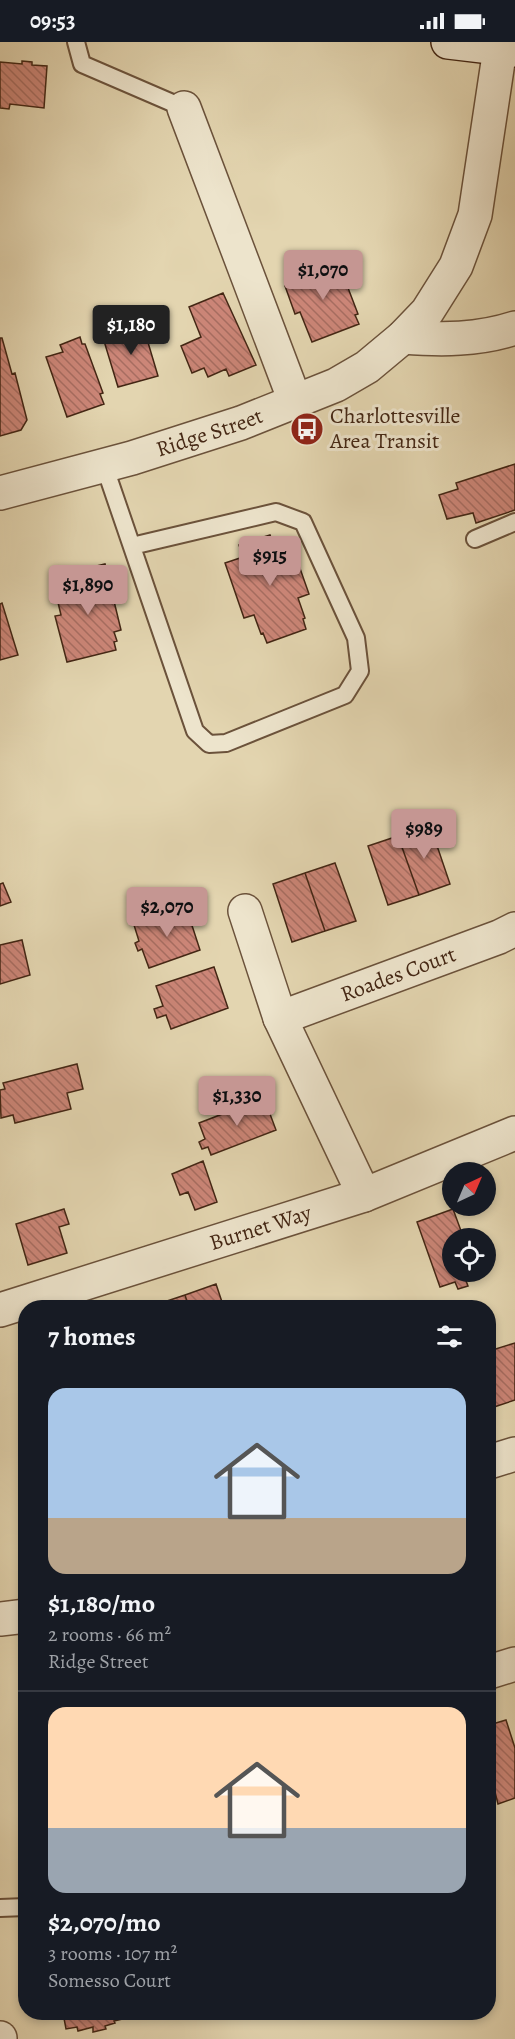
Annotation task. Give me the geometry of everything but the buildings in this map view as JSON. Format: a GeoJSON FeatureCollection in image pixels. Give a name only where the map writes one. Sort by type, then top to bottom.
{"type":"FeatureCollection","features":[{"type":"Feature","properties":{"kind":"street"},"geometry":{"type":"LineString","coordinates":[[448,42],[505,47]]}},
{"type":"Feature","properties":{"kind":"street","name":"Ridge Street"},"geometry":{"type":"LineString","coordinates":[[0,493],[104,465],[241,423],[336,385],[367,367],[404,337],[427,312],[456,266],[475,215],[505,47]]}},
{"type":"Feature","properties":{"kind":"street"},"geometry":{"type":"LineString","coordinates":[[184,108],[295,401]]}},
{"type":"Feature","properties":{"kind":"street"},"geometry":{"type":"LineString","coordinates":[[404,337],[448,340],[494,335],[515,328]]}},
{"type":"Feature","properties":{"kind":"street"},"geometry":{"type":"LineString","coordinates":[[245,911],[280,1018],[364,1195]]}},
{"type":"Feature","properties":{"kind":"street","name":"Roades Court"},"geometry":{"type":"LineString","coordinates":[[280,1018],[515,929]]}},
{"type":"Feature","properties":{"kind":"street","name":"Burnet Way"},"geometry":{"type":"LineString","coordinates":[[32,1300],[364,1195],[515,1133]]}},
{"type":"Feature","properties":{"kind":"street","name":"Burnet Way"},"geometry":{"type":"LineString","coordinates":[[0,1310],[18,1304]]}},
{"type":"Feature","properties":{"kind":"street"},"geometry":{"type":"LineString","coordinates":[[496,1460],[515,1454]]}},
{"type":"Feature","properties":{"kind":"street"},"geometry":{"type":"LineString","coordinates":[[0,1619],[18,1617]]}},
{"type":"Feature","properties":{"kind":"street"},"geometry":{"type":"LineString","coordinates":[[496,1670],[515,1664]]}},
{"type":"Feature","properties":{"kind":"lane"},"geometry":{"type":"LineString","coordinates":[[76,42],[82,64],[184,108]]}},
{"type":"Feature","properties":{"kind":"lane"},"geometry":{"type":"LineString","coordinates":[[104,465],[195,732],[209,744],[226,744],[345,695],[360,671],[356,638],[303,522],[276,512],[132,546]]}},
{"type":"Feature","properties":{"kind":"lane"},"geometry":{"type":"LineString","coordinates":[[475,539],[515,522]]}},
{"type":"Feature","properties":{"kind":"lane"},"geometry":{"type":"LineString","coordinates":[[0,1908],[18,1907]]}},
{"type":"Feature","properties":{"kind":"place","name":"Charlottesville Area Transit"},"geometry":{"type":"Point","coordinates":[307,429]}}]}
